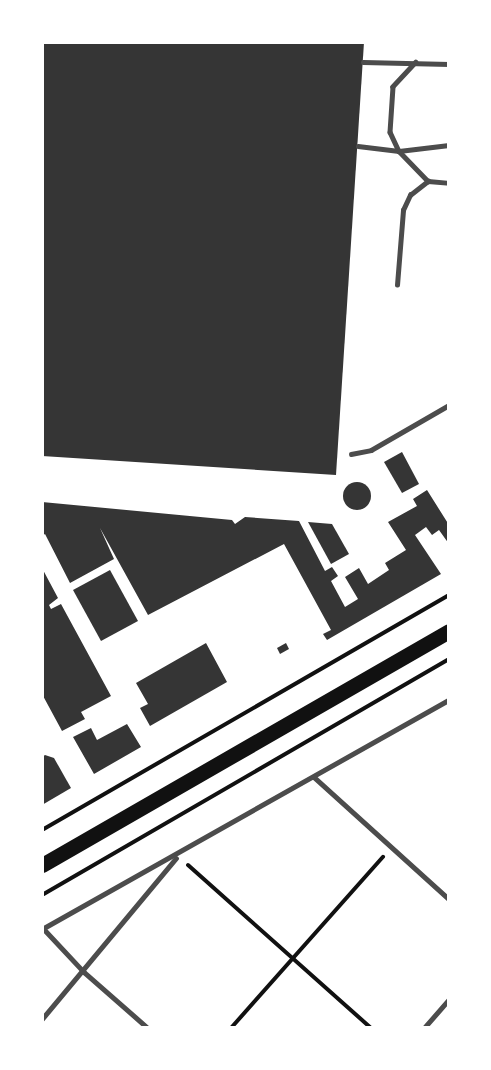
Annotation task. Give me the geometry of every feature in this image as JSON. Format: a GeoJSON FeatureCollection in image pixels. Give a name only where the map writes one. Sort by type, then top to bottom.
{"type":"FeatureCollection","features":[{"type":"Feature","properties":{"kind":"main road"},"geometry":{"type":"LineString","coordinates":[[42,865],[449,631]]}},
{"type":"Feature","properties":{"kind":"lane"},"geometry":{"type":"LineString","coordinates":[[363,62],[449,64]]}},
{"type":"Feature","properties":{"kind":"lane"},"geometry":{"type":"LineString","coordinates":[[416,62],[393,87],[390,132],[399,151],[428,181],[449,183]]}},
{"type":"Feature","properties":{"kind":"lane"},"geometry":{"type":"LineString","coordinates":[[358,146],[399,151],[426,151],[449,145]]}},
{"type":"Feature","properties":{"kind":"lane"},"geometry":{"type":"LineString","coordinates":[[397,285],[403,210],[410,195],[428,181]]}},
{"type":"Feature","properties":{"kind":"lane"},"geometry":{"type":"LineString","coordinates":[[351,454],[371,450],[449,405]]}},
{"type":"Feature","properties":{"kind":"lane"},"geometry":{"type":"LineString","coordinates":[[148,1028],[84,972],[43,929],[178,856],[449,700]]}},
{"type":"Feature","properties":{"kind":"lane"},"geometry":{"type":"LineString","coordinates":[[314,777],[449,899]]}},
{"type":"Feature","properties":{"kind":"lane"},"geometry":{"type":"LineString","coordinates":[[42,1019],[84,972],[178,856]]}},
{"type":"Feature","properties":{"kind":"lane"},"geometry":{"type":"LineString","coordinates":[[424,1028],[449,999]]}},
{"type":"Feature","properties":{"kind":"path"},"geometry":{"type":"LineString","coordinates":[[42,830],[449,595]]}},
{"type":"Feature","properties":{"kind":"path"},"geometry":{"type":"LineString","coordinates":[[42,895],[449,659]]}},
{"type":"Feature","properties":{"kind":"path"},"geometry":{"type":"LineString","coordinates":[[231,1028],[392,847]]}},
{"type":"Feature","properties":{"kind":"path"},"geometry":{"type":"LineString","coordinates":[[178,856],[371,1028]]}},
{"type":"Feature","properties":{"kind":"building"},"geometry":{"type":"Polygon","coordinates":[[[42,42],[364,42],[336,475],[42,456],[42,42]]]}},
{"type":"Feature","properties":{"kind":"building"},"geometry":{"type":"Polygon","coordinates":[[[402,452],[419,484],[402,493],[384,462],[402,452]]]}},
{"type":"Feature","properties":{"kind":"building"},"geometry":{"type":"Polygon","coordinates":[[[357,482],[367,486],[371,496],[367,506],[357,510],[347,506],[343,496],[347,486],[357,482]]]}},
{"type":"Feature","properties":{"kind":"building"},"geometry":{"type":"Polygon","coordinates":[[[427,490],[449,525],[449,544],[439,530],[432,535],[426,527],[415,535],[441,574],[327,640],[323,634],[331,630],[284,544],[148,615],[100,528],[114,559],[70,583],[45,534],[42,536],[42,502],[232,520],[235,524],[245,517],[299,521],[325,571],[332,567],[338,576],[331,581],[345,607],[358,599],[345,577],[359,568],[368,584],[389,570],[385,563],[406,550],[388,522],[417,506],[413,499],[427,490]]]}},
{"type":"Feature","properties":{"kind":"building"},"geometry":{"type":"Polygon","coordinates":[[[308,522],[332,524],[349,554],[331,564],[308,522]]]}},
{"type":"Feature","properties":{"kind":"building"},"geometry":{"type":"Polygon","coordinates":[[[42,568],[58,598],[49,605],[51,609],[61,604],[111,696],[81,712],[85,719],[62,731],[42,694],[42,568]]]}},
{"type":"Feature","properties":{"kind":"building"},"geometry":{"type":"Polygon","coordinates":[[[110,570],[138,621],[101,641],[73,590],[110,570]]]}},
{"type":"Feature","properties":{"kind":"building"},"geometry":{"type":"Polygon","coordinates":[[[206,643],[227,682],[150,726],[140,708],[148,704],[136,683],[206,643]]]}},
{"type":"Feature","properties":{"kind":"building"},"geometry":{"type":"Polygon","coordinates":[[[286,643],[289,649],[280,654],[277,648],[286,643]]]}},
{"type":"Feature","properties":{"kind":"building"},"geometry":{"type":"Polygon","coordinates":[[[127,724],[141,747],[94,774],[73,737],[91,728],[97,740],[127,724]]]}},
{"type":"Feature","properties":{"kind":"building"},"geometry":{"type":"Polygon","coordinates":[[[45,755],[54,758],[71,788],[42,805],[42,757],[45,755]]]}}]}
